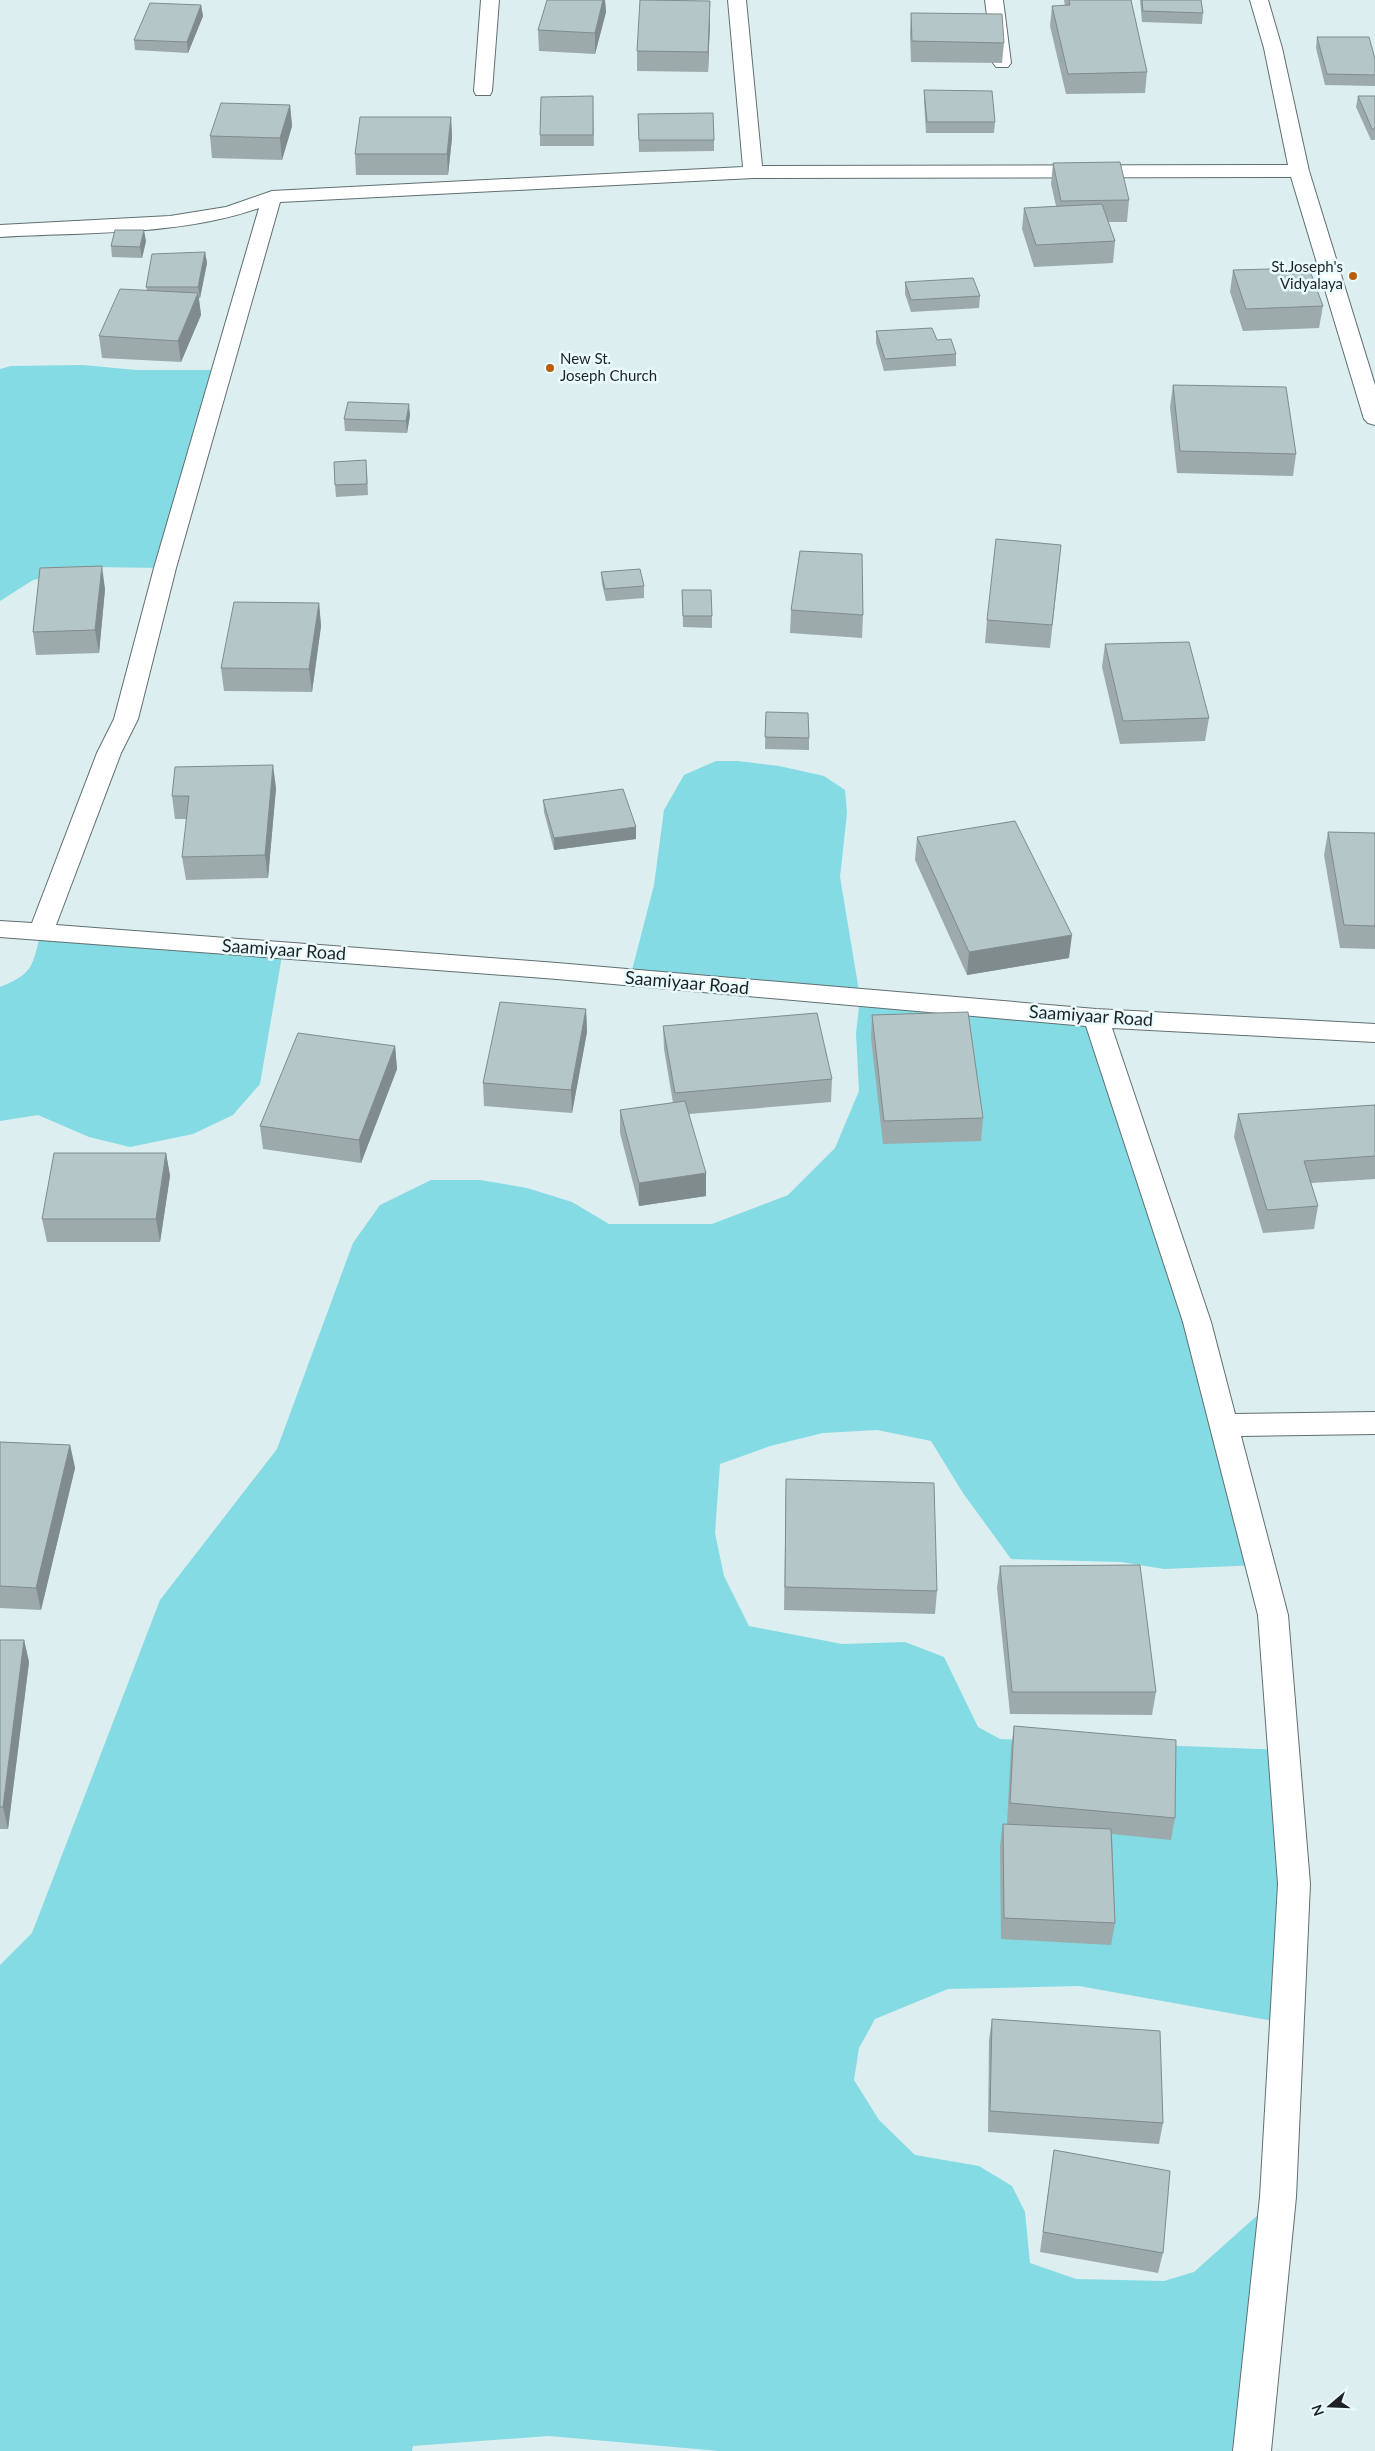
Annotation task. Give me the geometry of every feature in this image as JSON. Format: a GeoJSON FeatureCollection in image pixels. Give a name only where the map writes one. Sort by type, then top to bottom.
{"type":"FeatureCollection","features":[{"type":"Feature","properties":{"kind":"street"},"geometry":{"type":"LineString","coordinates":[[483,91],[490,0]]}},
{"type":"Feature","properties":{"kind":"street"},"geometry":{"type":"LineString","coordinates":[[737,0],[752,172]]}},
{"type":"Feature","properties":{"kind":"street"},"geometry":{"type":"LineString","coordinates":[[994,0],[1002,64]]}},
{"type":"Feature","properties":{"kind":"street"},"geometry":{"type":"LineString","coordinates":[[1259,0],[1273,48],[1299,172],[1370,381],[1375,419]]}},
{"type":"Feature","properties":{"kind":"street"},"geometry":{"type":"LineString","coordinates":[[0,231],[170,222],[230,212],[272,197],[752,172],[1299,172]]}},
{"type":"Feature","properties":{"kind":"street"},"geometry":{"type":"LineString","coordinates":[[42,932],[109,753],[126,719],[197,455],[272,197]]}},
{"type":"Feature","properties":{"kind":"street","name":"Saamiyaar Road"},"geometry":{"type":"LineString","coordinates":[[0,929],[566,972],[1096,1018],[1375,1033]]}},
{"type":"Feature","properties":{"kind":"street"},"geometry":{"type":"LineString","coordinates":[[1096,1018],[1197,1322],[1273,1615],[1294,1884],[1278,2197],[1252,2451]]}},
{"type":"Feature","properties":{"kind":"street"},"geometry":{"type":"LineString","coordinates":[[1224,1425],[1375,1423]]}},
{"type":"Feature","properties":{"kind":"shaded area"},"geometry":{"type":"Polygon","coordinates":[[[83,365],[136,370],[221,370],[165,568],[89,567],[33,580],[0,601],[0,369],[11,366],[83,365]]]}},
{"type":"Feature","properties":{"kind":"shaded area"},"geometry":{"type":"Polygon","coordinates":[[[716,761],[738,761],[779,766],[824,776],[845,790],[847,813],[840,877],[860,997],[1096,1018],[1260,1565],[1164,1569],[1121,1562],[1011,1559],[963,1493],[931,1441],[877,1430],[823,1433],[770,1446],[720,1464],[715,1533],[724,1576],[749,1626],[842,1644],[905,1642],[944,1657],[978,1727],[1000,1739],[1285,1750],[1285,2023],[1079,1986],[948,1989],[875,2019],[859,2048],[854,2080],[879,2120],[915,2155],[979,2166],[1012,2186],[1025,2212],[1030,2263],[1076,2279],[1164,2281],[1194,2272],[1278,2197],[1252,2451],[719,2451],[549,2436],[413,2446],[412,2451],[0,2451],[0,1965],[32,1933],[160,1600],[277,1449],[353,1243],[380,1205],[431,1180],[480,1180],[527,1188],[572,1202],[609,1224],[712,1224],[788,1195],[835,1148],[859,1091],[856,1034],[860,998],[630,978],[654,885],[664,810],[684,775],[716,761]]]}},
{"type":"Feature","properties":{"kind":"shaded area"},"geometry":{"type":"Polygon","coordinates":[[[41,932],[283,950],[260,1084],[233,1115],[193,1134],[130,1147],[89,1137],[38,1115],[0,1121],[0,987],[20,977],[30,967],[36,953],[41,932]]]}},
{"type":"Feature","properties":{"kind":"building"},"geometry":{"type":"Polygon","coordinates":[[[547,0],[603,0],[595,33],[538,30],[547,0]]]}},
{"type":"Feature","properties":{"kind":"building"},"geometry":{"type":"Polygon","coordinates":[[[640,0],[710,1],[708,52],[637,51],[640,0]]]}},
{"type":"Feature","properties":{"kind":"building"},"geometry":{"type":"Polygon","coordinates":[[[1069,0],[1131,0],[1147,72],[1068,74],[1052,6],[1070,5],[1069,0]]]}},
{"type":"Feature","properties":{"kind":"building"},"geometry":{"type":"Polygon","coordinates":[[[1142,0],[1201,0],[1203,13],[1143,11],[1142,0]]]}},
{"type":"Feature","properties":{"kind":"building"},"geometry":{"type":"Polygon","coordinates":[[[150,3],[201,5],[187,42],[134,40],[150,3]]]}},
{"type":"Feature","properties":{"kind":"building"},"geometry":{"type":"Polygon","coordinates":[[[911,13],[1002,14],[1004,43],[912,41],[911,13]]]}},
{"type":"Feature","properties":{"kind":"building"},"geometry":{"type":"Polygon","coordinates":[[[1317,37],[1369,37],[1375,59],[1375,75],[1327,74],[1317,37]]]}},
{"type":"Feature","properties":{"kind":"building"},"geometry":{"type":"Polygon","coordinates":[[[924,90],[992,91],[995,122],[927,122],[924,90]]]}},
{"type":"Feature","properties":{"kind":"building"},"geometry":{"type":"Polygon","coordinates":[[[593,96],[593,135],[540,135],[541,97],[593,96]]]}},
{"type":"Feature","properties":{"kind":"building"},"geometry":{"type":"Polygon","coordinates":[[[1358,96],[1375,96],[1375,129],[1372,129],[1358,96]]]}},
{"type":"Feature","properties":{"kind":"building"},"geometry":{"type":"Polygon","coordinates":[[[221,103],[290,105],[280,138],[210,136],[221,103]]]}},
{"type":"Feature","properties":{"kind":"building"},"geometry":{"type":"Polygon","coordinates":[[[713,113],[714,140],[639,140],[638,114],[713,113]]]}},
{"type":"Feature","properties":{"kind":"building"},"geometry":{"type":"Polygon","coordinates":[[[360,117],[451,117],[447,154],[355,154],[360,117]]]}},
{"type":"Feature","properties":{"kind":"building"},"geometry":{"type":"Polygon","coordinates":[[[1120,162],[1129,200],[1061,201],[1053,163],[1120,162]]]}},
{"type":"Feature","properties":{"kind":"building"},"geometry":{"type":"Polygon","coordinates":[[[1102,204],[1115,241],[1036,245],[1024,208],[1102,204]]]}},
{"type":"Feature","properties":{"kind":"building"},"geometry":{"type":"Polygon","coordinates":[[[115,230],[144,230],[140,247],[111,246],[115,230]]]}},
{"type":"Feature","properties":{"kind":"building"},"geometry":{"type":"Polygon","coordinates":[[[205,252],[198,287],[146,287],[152,254],[205,252]]]}},
{"type":"Feature","properties":{"kind":"building"},"geometry":{"type":"Polygon","coordinates":[[[1309,268],[1323,306],[1246,309],[1233,270],[1309,268]]]}},
{"type":"Feature","properties":{"kind":"building"},"geometry":{"type":"Polygon","coordinates":[[[973,278],[980,296],[911,300],[905,282],[973,278]]]}},
{"type":"Feature","properties":{"kind":"building"},"geometry":{"type":"Polygon","coordinates":[[[120,289],[198,293],[178,341],[99,336],[120,289]]]}},
{"type":"Feature","properties":{"kind":"building"},"geometry":{"type":"Polygon","coordinates":[[[932,328],[937,340],[951,339],[956,354],[885,359],[876,331],[932,328]]]}},
{"type":"Feature","properties":{"kind":"building"},"geometry":{"type":"Polygon","coordinates":[[[1173,385],[1286,387],[1296,454],[1180,451],[1173,385]]]}},
{"type":"Feature","properties":{"kind":"building"},"geometry":{"type":"Polygon","coordinates":[[[348,402],[409,404],[406,421],[344,419],[348,402]]]}},
{"type":"Feature","properties":{"kind":"building"},"geometry":{"type":"Polygon","coordinates":[[[366,460],[367,484],[335,485],[334,462],[366,460]]]}},
{"type":"Feature","properties":{"kind":"building"},"geometry":{"type":"Polygon","coordinates":[[[996,539],[1061,545],[1052,625],[987,620],[996,539]]]}},
{"type":"Feature","properties":{"kind":"building"},"geometry":{"type":"Polygon","coordinates":[[[800,551],[862,554],[863,615],[791,610],[800,551]]]}},
{"type":"Feature","properties":{"kind":"building"},"geometry":{"type":"Polygon","coordinates":[[[102,566],[95,630],[33,632],[40,568],[102,566]]]}},
{"type":"Feature","properties":{"kind":"building"},"geometry":{"type":"Polygon","coordinates":[[[640,569],[644,586],[605,589],[601,572],[640,569]]]}},
{"type":"Feature","properties":{"kind":"building"},"geometry":{"type":"Polygon","coordinates":[[[682,590],[711,590],[712,616],[683,616],[682,590]]]}},
{"type":"Feature","properties":{"kind":"building"},"geometry":{"type":"Polygon","coordinates":[[[234,602],[319,603],[309,669],[221,668],[234,602]]]}},
{"type":"Feature","properties":{"kind":"building"},"geometry":{"type":"Polygon","coordinates":[[[1189,642],[1209,718],[1123,721],[1105,644],[1189,642]]]}},
{"type":"Feature","properties":{"kind":"building"},"geometry":{"type":"Polygon","coordinates":[[[766,712],[808,713],[809,738],[765,737],[766,712]]]}},
{"type":"Feature","properties":{"kind":"building"},"geometry":{"type":"Polygon","coordinates":[[[273,765],[265,855],[182,857],[189,796],[172,796],[175,767],[273,765]]]}},
{"type":"Feature","properties":{"kind":"building"},"geometry":{"type":"Polygon","coordinates":[[[623,789],[636,827],[554,838],[543,800],[623,789]]]}},
{"type":"Feature","properties":{"kind":"building"},"geometry":{"type":"Polygon","coordinates":[[[1015,821],[1072,935],[969,952],[917,837],[1015,821]]]}},
{"type":"Feature","properties":{"kind":"building"},"geometry":{"type":"Polygon","coordinates":[[[1328,832],[1375,833],[1375,926],[1344,925],[1328,832]]]}},
{"type":"Feature","properties":{"kind":"building"},"geometry":{"type":"Polygon","coordinates":[[[500,1002],[586,1009],[571,1090],[483,1083],[500,1002]]]}},
{"type":"Feature","properties":{"kind":"building"},"geometry":{"type":"Polygon","coordinates":[[[968,1012],[983,1118],[884,1121],[872,1015],[968,1012]]]}},
{"type":"Feature","properties":{"kind":"building"},"geometry":{"type":"Polygon","coordinates":[[[817,1013],[832,1079],[675,1093],[663,1026],[817,1013]]]}},
{"type":"Feature","properties":{"kind":"building"},"geometry":{"type":"Polygon","coordinates":[[[298,1033],[395,1046],[359,1140],[260,1126],[298,1033]]]}},
{"type":"Feature","properties":{"kind":"building"},"geometry":{"type":"Polygon","coordinates":[[[685,1101],[706,1173],[639,1183],[620,1110],[685,1101]]]}},
{"type":"Feature","properties":{"kind":"building"},"geometry":{"type":"Polygon","coordinates":[[[1375,1105],[1375,1156],[1304,1161],[1318,1206],[1267,1210],[1238,1114],[1375,1105]]]}},
{"type":"Feature","properties":{"kind":"building"},"geometry":{"type":"Polygon","coordinates":[[[54,1153],[166,1153],[156,1219],[42,1219],[54,1153]]]}},
{"type":"Feature","properties":{"kind":"building"},"geometry":{"type":"Polygon","coordinates":[[[0,1442],[70,1445],[36,1588],[0,1586],[0,1442]]]}},
{"type":"Feature","properties":{"kind":"building"},"geometry":{"type":"Polygon","coordinates":[[[786,1479],[934,1483],[937,1591],[785,1587],[786,1479]]]}},
{"type":"Feature","properties":{"kind":"building"},"geometry":{"type":"Polygon","coordinates":[[[1140,1565],[1156,1692],[1012,1692],[1000,1566],[1140,1565]]]}},
{"type":"Feature","properties":{"kind":"building"},"geometry":{"type":"Polygon","coordinates":[[[0,1640],[24,1640],[3,1807],[0,1807],[0,1640]]]}},
{"type":"Feature","properties":{"kind":"building"},"geometry":{"type":"Polygon","coordinates":[[[1014,1726],[1176,1740],[1175,1818],[1010,1803],[1014,1726]]]}},
{"type":"Feature","properties":{"kind":"building"},"geometry":{"type":"Polygon","coordinates":[[[1003,1824],[1111,1829],[1115,1923],[1004,1918],[1003,1824]]]}},
{"type":"Feature","properties":{"kind":"building"},"geometry":{"type":"Polygon","coordinates":[[[992,2019],[1160,2031],[1163,2123],[990,2111],[992,2019]]]}},
{"type":"Feature","properties":{"kind":"building"},"geometry":{"type":"Polygon","coordinates":[[[1054,2150],[1170,2171],[1163,2253],[1043,2232],[1054,2150]]]}},
{"type":"Feature","properties":{"kind":"place","name":"St.Joseph's Vidyalaya"},"geometry":{"type":"Point","coordinates":[1353,276]}},
{"type":"Feature","properties":{"kind":"place","name":"New St. Joseph Church"},"geometry":{"type":"Point","coordinates":[550,368]}}]}
